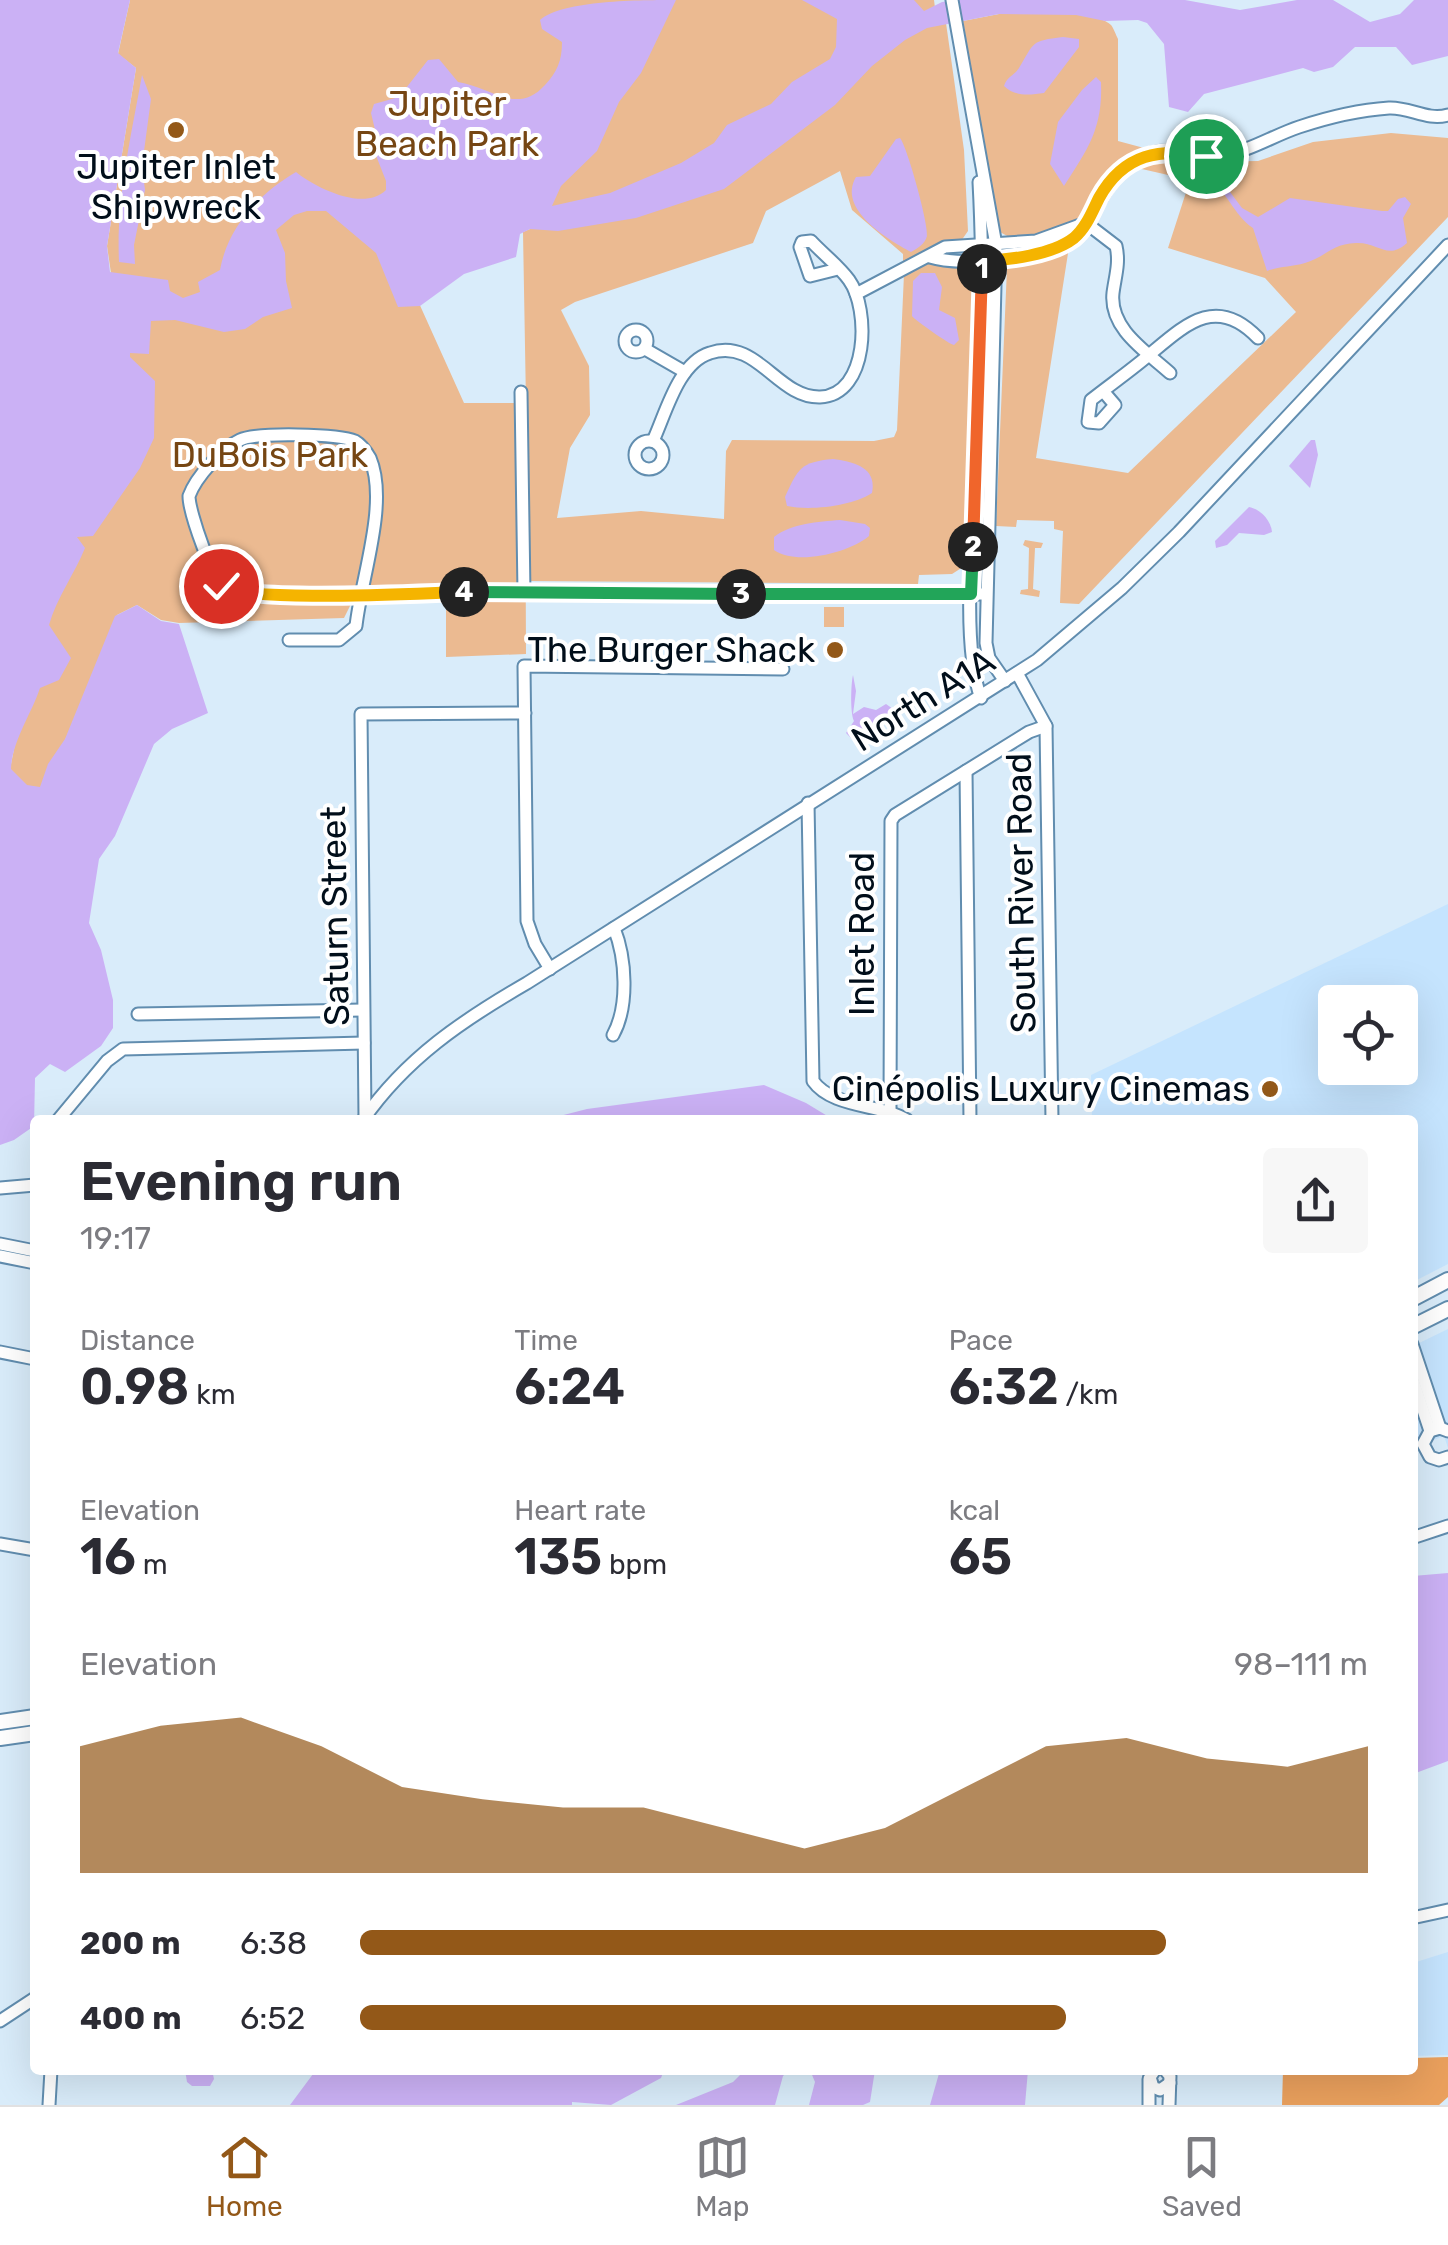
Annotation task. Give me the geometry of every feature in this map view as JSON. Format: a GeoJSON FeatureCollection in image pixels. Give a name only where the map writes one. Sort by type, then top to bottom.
{"type":"FeatureCollection","features":[{"type":"Feature","properties":{"kind":"main road"},"geometry":{"type":"LineString","coordinates":[[1418,1295],[1448,1280]]}},
{"type":"Feature","properties":{"kind":"main road"},"geometry":{"type":"LineString","coordinates":[[1418,1324],[1448,1309]]}},
{"type":"Feature","properties":{"kind":"main road"},"geometry":{"type":"LineString","coordinates":[[0,1722],[30,1716]]}},
{"type":"Feature","properties":{"kind":"main road"},"geometry":{"type":"LineString","coordinates":[[0,1738],[30,1734]]}},
{"type":"Feature","properties":{"kind":"street"},"geometry":{"type":"LineString","coordinates":[[952,0],[989,246],[996,260],[986,643],[1005,682]]}},
{"type":"Feature","properties":{"kind":"street"},"geometry":{"type":"LineString","coordinates":[[930,257],[948,262],[996,260],[1054,248],[1073,239],[1112,179],[1156,151],[1225,156],[1302,126],[1373,110],[1400,108],[1437,118],[1448,115]]}},
{"type":"Feature","properties":{"kind":"street"},"geometry":{"type":"LineString","coordinates":[[856,294],[945,248],[1036,241],[1086,223]]}},
{"type":"Feature","properties":{"kind":"street"},"geometry":{"type":"LineString","coordinates":[[1086,223],[1116,246],[1119,259],[1113,310],[1121,326],[1170,373]]}},
{"type":"Feature","properties":{"kind":"street","name":"North A1A"},"geometry":{"type":"LineString","coordinates":[[366,1115],[394,1080],[436,1041],[477,1012],[1017,673],[1122,588],[1448,245]]}},
{"type":"Feature","properties":{"kind":"street"},"geometry":{"type":"LineString","coordinates":[[980,698],[972,666],[971,594],[982,261],[989,246]]}},
{"type":"Feature","properties":{"kind":"street"},"geometry":{"type":"LineString","coordinates":[[653,442],[685,372],[700,357],[728,349],[758,362],[793,390],[817,397],[833,394],[847,384],[860,364],[861,331],[856,294],[838,270]]}},
{"type":"Feature","properties":{"kind":"street"},"geometry":{"type":"LineString","coordinates":[[1103,390],[1190,323],[1227,316],[1244,323],[1258,338]]}},
{"type":"Feature","properties":{"kind":"street"},"geometry":{"type":"LineString","coordinates":[[645,348],[685,372]]}},
{"type":"Feature","properties":{"kind":"street"},"geometry":{"type":"LineString","coordinates":[[521,392],[524,593]]}},
{"type":"Feature","properties":{"kind":"street"},"geometry":{"type":"LineString","coordinates":[[289,640],[339,640],[356,626],[359,594],[375,505],[373,468],[360,445],[334,437],[249,436],[225,450],[191,490],[188,503],[217,580],[227,590],[289,595],[359,594],[524,593],[986,594]]}},
{"type":"Feature","properties":{"kind":"street"},"geometry":{"type":"LineString","coordinates":[[550,968],[526,921],[524,666],[783,669]]}},
{"type":"Feature","properties":{"kind":"street","name":"South River Road"},"geometry":{"type":"LineString","coordinates":[[1017,673],[1046,726],[1052,1115]]}},
{"type":"Feature","properties":{"kind":"street","name":"Saturn Street"},"geometry":{"type":"LineString","coordinates":[[364,1115],[361,714],[524,712]]}},
{"type":"Feature","properties":{"kind":"street","name":"Inlet Road"},"geometry":{"type":"LineString","coordinates":[[890,1110],[889,827],[895,816],[1029,732],[1046,726]]}},
{"type":"Feature","properties":{"kind":"street"},"geometry":{"type":"LineString","coordinates":[[966,771],[970,1115]]}},
{"type":"Feature","properties":{"kind":"street"},"geometry":{"type":"LineString","coordinates":[[808,803],[813,1082],[818,1089],[868,1109],[890,1110],[898,1115]]}},
{"type":"Feature","properties":{"kind":"street"},"geometry":{"type":"LineString","coordinates":[[613,1035],[622,1013],[622,945],[614,928]]}},
{"type":"Feature","properties":{"kind":"street"},"geometry":{"type":"LineString","coordinates":[[138,1014],[364,1010]]}},
{"type":"Feature","properties":{"kind":"street"},"geometry":{"type":"LineString","coordinates":[[62,1115],[107,1061],[123,1048],[364,1043]]}},
{"type":"Feature","properties":{"kind":"street"},"geometry":{"type":"LineString","coordinates":[[0,1188],[30,1185]]}},
{"type":"Feature","properties":{"kind":"street"},"geometry":{"type":"LineString","coordinates":[[0,1244],[30,1251]]}},
{"type":"Feature","properties":{"kind":"street"},"geometry":{"type":"LineString","coordinates":[[0,1256],[30,1262]]}},
{"type":"Feature","properties":{"kind":"street"},"geometry":{"type":"LineString","coordinates":[[0,1352],[30,1357]]}},
{"type":"Feature","properties":{"kind":"street"},"geometry":{"type":"LineString","coordinates":[[1418,1362],[1440,1430]]}},
{"type":"Feature","properties":{"kind":"street"},"geometry":{"type":"LineString","coordinates":[[1418,1388],[1440,1430]]}},
{"type":"Feature","properties":{"kind":"street"},"geometry":{"type":"LineString","coordinates":[[1440,1430],[1424,1438],[1419,1454],[1447,1463]]}},
{"type":"Feature","properties":{"kind":"street"},"geometry":{"type":"LineString","coordinates":[[1418,1536],[1448,1526]]}},
{"type":"Feature","properties":{"kind":"street"},"geometry":{"type":"LineString","coordinates":[[0,1544],[30,1549]]}},
{"type":"Feature","properties":{"kind":"street"},"geometry":{"type":"LineString","coordinates":[[1418,1917],[1448,1910]]}},
{"type":"Feature","properties":{"kind":"street"},"geometry":{"type":"LineString","coordinates":[[0,2021],[30,2001]]}},
{"type":"Feature","properties":{"kind":"street"},"geometry":{"type":"LineString","coordinates":[[48,2105],[51,2075]]}},
{"type":"Feature","properties":{"kind":"street"},"geometry":{"type":"LineString","coordinates":[[1151,2075],[1153,2087],[1160,2090],[1170,2084]]}},
{"type":"Feature","properties":{"kind":"street"},"geometry":{"type":"LineString","coordinates":[[1149,2105],[1151,2075]]}},
{"type":"Feature","properties":{"kind":"street"},"geometry":{"type":"LineString","coordinates":[[1169,2075],[1170,2105]]}},
{"type":"Feature","properties":{"kind":"shaded area"},"geometry":{"type":"Polygon","coordinates":[[[0,0],[130,0],[118,53],[136,68],[107,246],[110,272],[168,280],[170,291],[183,298],[200,292],[198,282],[220,270],[230,239],[247,213],[296,172],[327,191],[353,198],[365,199],[386,190],[375,153],[377,138],[371,113],[374,104],[399,97],[428,60],[439,59],[458,82],[503,97],[514,99],[535,94],[558,66],[562,42],[542,29],[540,20],[566,8],[676,0],[641,73],[619,102],[597,151],[561,186],[552,206],[610,193],[681,163],[714,143],[727,125],[771,104],[792,82],[830,59],[836,47],[837,19],[802,0],[914,0],[924,11],[956,0],[1185,0],[1240,10],[1297,0],[1333,0],[1370,22],[1400,14],[1414,0],[1448,0],[1448,56],[1412,65],[1396,47],[1355,47],[1333,67],[1314,72],[1303,68],[1204,94],[1188,112],[1169,107],[1164,44],[1147,23],[1138,20],[999,14],[927,28],[872,66],[835,105],[724,189],[636,218],[558,231],[530,229],[520,234],[516,257],[464,274],[420,306],[398,307],[376,253],[326,211],[307,211],[294,215],[276,230],[285,253],[292,308],[263,317],[245,329],[224,332],[175,320],[151,321],[149,354],[130,353],[130,357],[155,381],[154,438],[140,468],[93,536],[77,537],[85,548],[49,625],[71,658],[59,680],[40,688],[18,738],[11,769],[27,785],[40,787],[48,764],[65,739],[115,616],[137,605],[161,621],[179,624],[208,713],[172,729],[154,744],[115,836],[99,859],[89,923],[101,950],[113,1000],[113,1028],[101,1046],[65,1072],[50,1064],[35,1078],[30,1129],[0,1145],[0,0]]]}},
{"type":"Feature","properties":{"kind":"shaded area"},"geometry":{"type":"Polygon","coordinates":[[[1063,37],[1079,39],[1079,47],[1044,93],[1018,94],[1004,86],[1035,44],[1063,37]]]}},
{"type":"Feature","properties":{"kind":"shaded area"},"geometry":{"type":"Polygon","coordinates":[[[142,75],[151,99],[135,264],[119,262],[119,238],[125,168],[142,75]]]}},
{"type":"Feature","properties":{"kind":"shaded area"},"geometry":{"type":"Polygon","coordinates":[[[1096,77],[1101,82],[1101,98],[1096,125],[1087,149],[1064,186],[1050,164],[1058,122],[1096,77]]]}},
{"type":"Feature","properties":{"kind":"shaded area"},"geometry":{"type":"Polygon","coordinates":[[[900,138],[927,229],[925,241],[911,252],[867,222],[853,200],[856,177],[870,176],[900,138]]]}},
{"type":"Feature","properties":{"kind":"shaded area"},"geometry":{"type":"Polygon","coordinates":[[[1210,179],[1221,180],[1242,208],[1258,217],[1290,198],[1388,211],[1405,197],[1411,204],[1403,218],[1407,243],[1388,251],[1364,243],[1347,244],[1305,263],[1267,271],[1253,228],[1210,179]]]}},
{"type":"Feature","properties":{"kind":"shaded area"},"geometry":{"type":"Polygon","coordinates":[[[921,273],[935,273],[942,287],[939,310],[955,318],[959,340],[954,345],[912,316],[913,281],[921,273]]]}},
{"type":"Feature","properties":{"kind":"shaded area"},"geometry":{"type":"Polygon","coordinates":[[[1315,440],[1318,455],[1310,488],[1289,466],[1315,440]]]}},
{"type":"Feature","properties":{"kind":"shaded area"},"geometry":{"type":"Polygon","coordinates":[[[833,459],[862,467],[871,477],[872,493],[831,506],[787,506],[785,497],[802,468],[833,459]]]}},
{"type":"Feature","properties":{"kind":"shaded area"},"geometry":{"type":"Polygon","coordinates":[[[1249,507],[1264,516],[1272,532],[1239,533],[1227,545],[1216,548],[1215,541],[1249,507]]]}},
{"type":"Feature","properties":{"kind":"shaded area"},"geometry":{"type":"Polygon","coordinates":[[[840,520],[865,524],[870,528],[869,536],[849,548],[822,555],[795,557],[774,550],[774,537],[789,529],[840,520]]]}},
{"type":"Feature","properties":{"kind":"shaded area"},"geometry":{"type":"Polygon","coordinates":[[[853,675],[853,714],[864,707],[876,710],[886,704],[893,709],[879,730],[868,730],[853,740],[846,733],[854,721],[851,705],[853,675]]]}},
{"type":"Feature","properties":{"kind":"shaded area"},"geometry":{"type":"Polygon","coordinates":[[[1448,904],[1448,1264],[1418,1279],[1418,1115],[1092,1115],[1091,1075],[1448,904]]]}},
{"type":"Feature","properties":{"kind":"shaded area"},"geometry":{"type":"Polygon","coordinates":[[[764,1085],[826,1115],[564,1115],[764,1085]]]}},
{"type":"Feature","properties":{"kind":"shaded area"},"geometry":{"type":"Polygon","coordinates":[[[1448,1329],[1448,1448],[1444,1436],[1418,1446],[1418,1344],[1448,1329]]]}},
{"type":"Feature","properties":{"kind":"shaded area"},"geometry":{"type":"Polygon","coordinates":[[[1448,1573],[1448,1761],[1418,1772],[1418,1576],[1448,1573]]]}},
{"type":"Feature","properties":{"kind":"shaded area"},"geometry":{"type":"Polygon","coordinates":[[[1448,1952],[1448,2055],[1418,2056],[1418,1961],[1448,1952]]]}},
{"type":"Feature","properties":{"kind":"shaded area"},"geometry":{"type":"Polygon","coordinates":[[[1448,2057],[1448,2097],[1439,2105],[1282,2105],[1283,2075],[1418,2075],[1418,2058],[1448,2057]]]}},
{"type":"Feature","properties":{"kind":"shaded area"},"geometry":{"type":"Polygon","coordinates":[[[186,2075],[213,2075],[214,2079],[210,2086],[192,2086],[186,2075]]]}},
{"type":"Feature","properties":{"kind":"shaded area"},"geometry":{"type":"Polygon","coordinates":[[[312,2075],[662,2075],[611,2105],[290,2105],[312,2075]]]}},
{"type":"Feature","properties":{"kind":"shaded area"},"geometry":{"type":"Polygon","coordinates":[[[740,2075],[784,2075],[775,2105],[676,2105],[733,2082],[740,2075]]]}},
{"type":"Feature","properties":{"kind":"shaded area"},"geometry":{"type":"Polygon","coordinates":[[[812,2075],[874,2075],[870,2102],[863,2105],[809,2105],[815,2082],[812,2075]]]}},
{"type":"Feature","properties":{"kind":"shaded area"},"geometry":{"type":"Polygon","coordinates":[[[939,2075],[1028,2075],[1025,2105],[930,2105],[939,2075]]]}},
{"type":"Feature","properties":{"kind":"green space"},"geometry":{"type":"Polygon","coordinates":[[[130,0],[934,0],[937,24],[946,23],[964,150],[968,231],[961,241],[903,263],[903,254],[852,210],[840,171],[766,211],[753,243],[561,310],[589,366],[590,415],[570,448],[557,518],[641,511],[724,519],[726,451],[732,440],[874,441],[894,437],[904,274],[933,262],[946,267],[969,266],[973,270],[963,567],[952,574],[919,575],[918,584],[530,581],[525,416],[526,654],[446,657],[446,596],[354,598],[344,618],[179,623],[161,620],[137,605],[117,615],[59,755],[40,788],[27,786],[10,769],[28,680],[75,536],[111,273],[107,246],[136,68],[118,54],[130,0]],[[519,228],[418,301],[464,403],[526,403],[523,232],[530,229],[519,228]]]}},
{"type":"Feature","properties":{"kind":"green space"},"geometry":{"type":"Polygon","coordinates":[[[999,14],[1074,14],[1111,25],[1118,39],[1118,141],[1196,162],[1258,161],[1313,142],[1391,133],[1448,138],[1448,217],[1079,604],[1060,603],[1063,531],[1054,529],[1054,521],[1017,520],[1016,527],[996,526],[1007,268],[1023,259],[1069,247],[1036,458],[1128,473],[1296,312],[1265,278],[1168,248],[1190,180],[1120,164],[1099,182],[1077,222],[1049,234],[1011,238],[998,231],[963,21],[999,14]]]}},
{"type":"Feature","properties":{"kind":"green space"},"geometry":{"type":"Polygon","coordinates":[[[1025,540],[1043,543],[1041,548],[1035,548],[1033,589],[1040,591],[1039,597],[1020,594],[1028,589],[1029,548],[1023,545],[1025,540]]]}},
{"type":"Feature","properties":{"kind":"green space"},"geometry":{"type":"Polygon","coordinates":[[[824,607],[844,607],[844,627],[824,627],[824,607]]]}},
{"type":"Feature","properties":{"kind":"place","name":"Jupiter Inlet Shipwreck"},"geometry":{"type":"Point","coordinates":[176,130]}},
{"type":"Feature","properties":{"kind":"place","name":"The Burger Shack"},"geometry":{"type":"Point","coordinates":[835,650]}},
{"type":"Feature","properties":{"kind":"place","name":"Cinépolis Luxury Cinemas"},"geometry":{"type":"Point","coordinates":[1270,1089]}},
{"type":"Feature","properties":{"kind":"route"},"geometry":{"type":"LineString","coordinates":[[221,586],[240,593],[289,595],[971,594],[982,261],[1054,248],[1073,239],[1112,179],[1156,151],[1206,156]]}},
{"type":"Feature","properties":{"kind":"park label","name":"Jupiter Beach Park"},"geometry":{"type":"Point","coordinates":[447,124]}},
{"type":"Feature","properties":{"kind":"park label","name":"DuBois Park"},"geometry":{"type":"Point","coordinates":[270,455]}}]}
